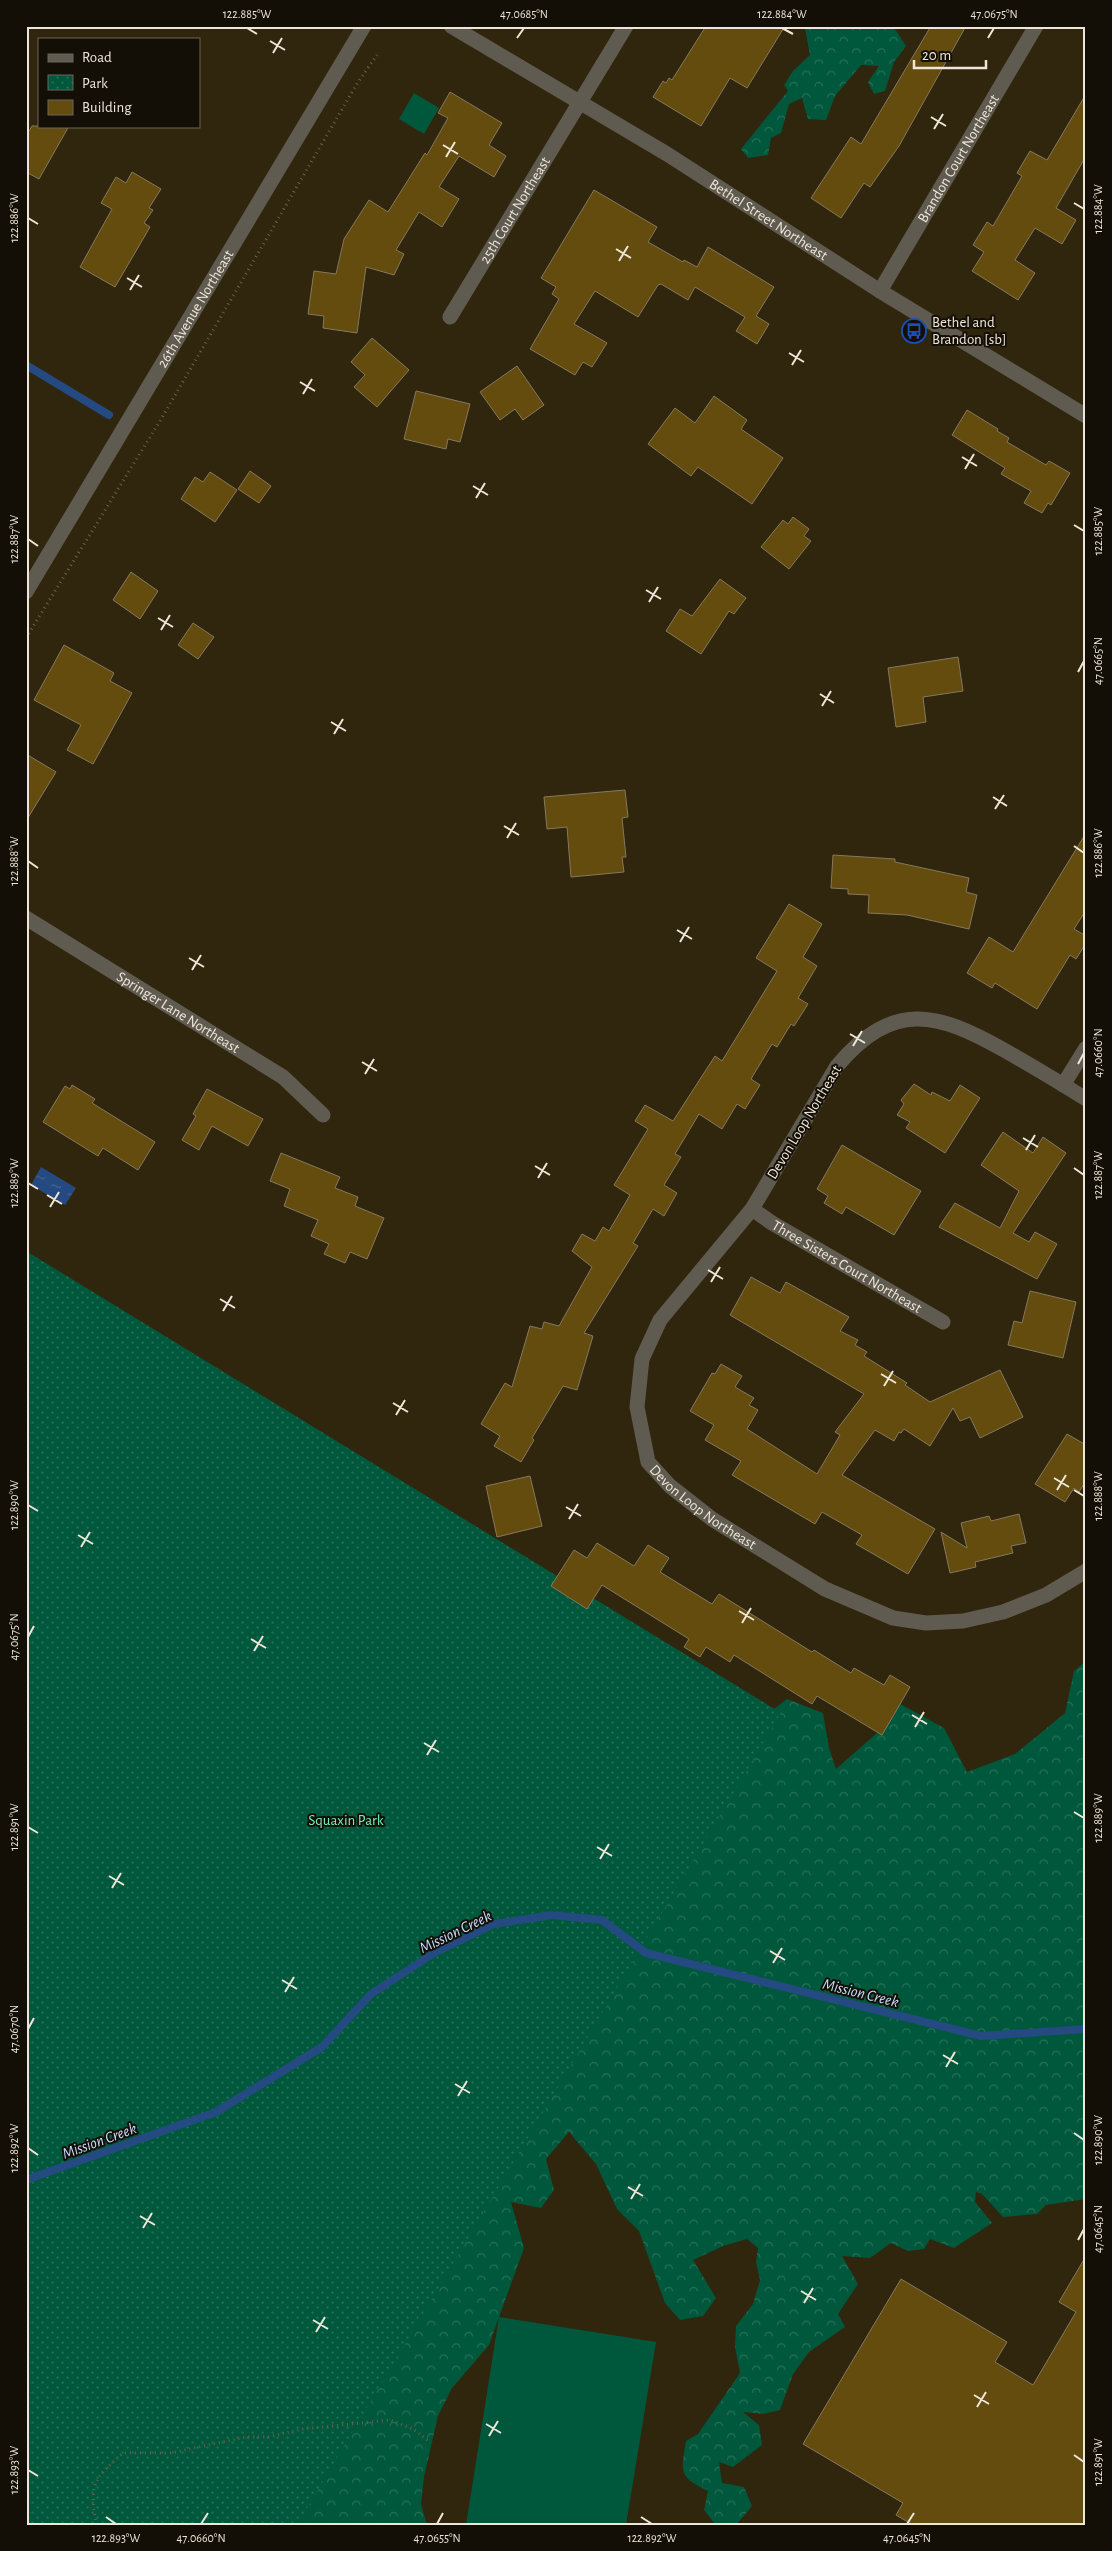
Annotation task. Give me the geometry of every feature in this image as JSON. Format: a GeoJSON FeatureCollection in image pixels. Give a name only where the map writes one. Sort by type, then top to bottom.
{"type":"FeatureCollection","features":[{"type":"Feature","properties":{"kind":"street","name":"26th Avenue Northeast"},"geometry":{"type":"LineString","coordinates":[[26,592],[364,26]]}},
{"type":"Feature","properties":{"kind":"street","name":"Bethel Street Northeast"},"geometry":{"type":"LineString","coordinates":[[451,26],[667,154],[880,291],[1086,416]]}},
{"type":"Feature","properties":{"kind":"street","name":"25th Court Northeast"},"geometry":{"type":"LineString","coordinates":[[450,317],[626,26]]}},
{"type":"Feature","properties":{"kind":"street","name":"Brandon Court Northeast"},"geometry":{"type":"LineString","coordinates":[[880,291],[1036,26]]}},
{"type":"Feature","properties":{"kind":"street","name":"Springer Lane Northeast"},"geometry":{"type":"LineString","coordinates":[[26,918],[283,1077],[323,1115]]}},
{"type":"Feature","properties":{"kind":"street","name":"Devon Loop Northeast"},"geometry":{"type":"LineString","coordinates":[[1086,1099],[956,1025],[937,1020],[915,1018],[875,1031],[853,1047],[837,1066],[752,1209],[660,1320],[642,1359],[638,1407],[642,1439],[648,1462],[689,1503],[825,1589],[893,1618],[926,1623],[963,1621],[1003,1612],[1046,1594],[1086,1571]]}},
{"type":"Feature","properties":{"kind":"street"},"geometry":{"type":"LineString","coordinates":[[1063,1085],[1086,1048]]}},
{"type":"Feature","properties":{"kind":"street","name":"Three Sisters Court Northeast"},"geometry":{"type":"LineString","coordinates":[[752,1209],[772,1223],[943,1322]]}},
{"type":"Feature","properties":{"kind":"path"},"geometry":{"type":"LineString","coordinates":[[26,638],[150,437],[358,82],[377,55]]}},
{"type":"Feature","properties":{"kind":"path"},"geometry":{"type":"LineString","coordinates":[[96,2525],[92,2496],[97,2476],[123,2452],[171,2453],[246,2437],[268,2437],[303,2429],[390,2420],[413,2430],[430,2442]]}},
{"type":"Feature","properties":{"kind":"green space"},"geometry":{"type":"Polygon","coordinates":[[[807,26],[893,26],[906,46],[894,62],[885,91],[874,94],[868,82],[879,66],[861,65],[835,96],[826,120],[808,119],[802,98],[789,104],[781,133],[771,138],[768,155],[748,158],[741,149],[788,91],[784,85],[793,71],[810,55],[805,28],[807,26]]]}},
{"type":"Feature","properties":{"kind":"green space"},"geometry":{"type":"Polygon","coordinates":[[[414,93],[439,108],[424,134],[399,119],[414,93]]]}},
{"type":"Feature","properties":{"kind":"green space","name":"Squaxin Park"},"geometry":{"type":"Polygon","coordinates":[[[26,1251],[781,1713],[297,2525],[26,2525],[26,1251]]]}},
{"type":"Feature","properties":{"kind":"green space"},"geometry":{"type":"Polygon","coordinates":[[[1086,1661],[1086,2199],[1046,2205],[1037,2214],[1003,2217],[982,2194],[976,2192],[975,2202],[992,2223],[954,2248],[930,2239],[924,2249],[908,2251],[891,2243],[870,2258],[842,2256],[858,2284],[838,2314],[845,2327],[809,2352],[793,2374],[780,2410],[763,2414],[743,2412],[759,2425],[762,2445],[733,2467],[719,2462],[722,2483],[744,2487],[752,2506],[737,2524],[716,2525],[704,2510],[708,2491],[691,2482],[684,2472],[684,2451],[686,2441],[698,2434],[740,2373],[735,2347],[736,2326],[753,2304],[760,2280],[756,2262],[758,2248],[747,2239],[723,2246],[693,2260],[716,2298],[703,2316],[680,2320],[665,2303],[639,2231],[617,2209],[596,2164],[569,2132],[546,2159],[554,2190],[541,2208],[511,2202],[524,2248],[489,2345],[452,2388],[438,2416],[424,2477],[421,2504],[427,2525],[272,2525],[737,1737],[787,1699],[823,1713],[829,1748],[836,1769],[877,1733],[872,1724],[895,1701],[944,1728],[967,1772],[1015,1754],[1065,1713],[1074,1671],[1086,1661]]]}},
{"type":"Feature","properties":{"kind":"green space"},"geometry":{"type":"Polygon","coordinates":[[[499,2317],[656,2342],[626,2525],[466,2525],[499,2317]]]}},
{"type":"Feature","properties":{"kind":"water"},"geometry":{"type":"Polygon","coordinates":[[[41,1167],[76,1188],[65,1205],[31,1185],[41,1167]]]}},
{"type":"Feature","properties":{"kind":"building"},"geometry":{"type":"Polygon","coordinates":[[[706,26],[785,26],[747,88],[730,78],[701,126],[653,97],[663,81],[666,83],[669,78],[672,80],[706,26]]]}},
{"type":"Feature","properties":{"kind":"building"},"geometry":{"type":"Polygon","coordinates":[[[931,26],[966,26],[899,146],[870,187],[864,183],[841,218],[811,198],[851,137],[861,144],[931,26]]]}},
{"type":"Feature","properties":{"kind":"building"},"geometry":{"type":"Polygon","coordinates":[[[450,92],[502,123],[489,145],[506,156],[494,177],[459,156],[439,187],[459,199],[442,227],[419,212],[396,250],[404,254],[394,275],[366,267],[357,333],[323,328],[324,316],[308,314],[314,271],[336,274],[344,239],[369,200],[388,212],[425,153],[427,155],[448,118],[438,113],[450,92]]]}},
{"type":"Feature","properties":{"kind":"building"},"geometry":{"type":"Polygon","coordinates":[[[1086,94],[1086,156],[1056,208],[1076,220],[1062,244],[1035,228],[1015,260],[1035,273],[1018,300],[972,271],[984,252],[973,245],[987,222],[993,226],[1022,176],[1017,173],[1030,151],[1047,160],[1086,94]]]}},
{"type":"Feature","properties":{"kind":"building"},"geometry":{"type":"Polygon","coordinates":[[[32,126],[38,126],[38,128],[68,128],[39,179],[26,172],[26,136],[32,126]]]}},
{"type":"Feature","properties":{"kind":"building"},"geometry":{"type":"Polygon","coordinates":[[[132,172],[161,189],[149,208],[153,210],[144,223],[150,227],[115,287],[80,267],[112,209],[101,203],[116,177],[126,183],[132,172]]]}},
{"type":"Feature","properties":{"kind":"building"},"geometry":{"type":"Polygon","coordinates":[[[594,190],[657,227],[648,242],[683,262],[684,260],[697,267],[708,247],[774,287],[756,316],[769,324],[757,344],[736,331],[745,317],[695,287],[688,300],[661,284],[658,285],[638,317],[595,291],[574,324],[607,343],[592,367],[583,362],[575,375],[530,349],[559,299],[552,294],[556,287],[541,278],[594,190]]]}},
{"type":"Feature","properties":{"kind":"building"},"geometry":{"type":"Polygon","coordinates":[[[372,338],[409,370],[377,407],[354,387],[365,375],[351,362],[372,338]]]}},
{"type":"Feature","properties":{"kind":"building"},"geometry":{"type":"Polygon","coordinates":[[[517,366],[544,405],[523,420],[515,409],[500,420],[480,392],[517,366]]]}},
{"type":"Feature","properties":{"kind":"building"},"geometry":{"type":"Polygon","coordinates":[[[416,391],[470,404],[460,442],[448,439],[446,449],[404,439],[416,391]]]}},
{"type":"Feature","properties":{"kind":"building"},"geometry":{"type":"Polygon","coordinates":[[[714,396],[747,420],[741,429],[783,458],[752,504],[698,467],[691,476],[648,444],[675,408],[695,423],[714,396]]]}},
{"type":"Feature","properties":{"kind":"building"},"geometry":{"type":"Polygon","coordinates":[[[967,410],[998,429],[997,431],[1009,438],[1007,442],[1046,465],[1049,461],[1070,473],[1051,505],[1048,503],[1042,513],[1024,503],[1031,491],[1001,474],[1005,468],[952,435],[967,410]]]}},
{"type":"Feature","properties":{"kind":"building"},"geometry":{"type":"Polygon","coordinates":[[[250,471],[271,486],[259,503],[238,489],[250,471]]]}},
{"type":"Feature","properties":{"kind":"building"},"geometry":{"type":"Polygon","coordinates":[[[210,472],[237,490],[215,522],[181,499],[195,477],[203,482],[210,472]]]}},
{"type":"Feature","properties":{"kind":"building"},"geometry":{"type":"Polygon","coordinates":[[[793,517],[809,529],[804,536],[811,541],[789,569],[761,547],[783,520],[788,524],[793,517]]]}},
{"type":"Feature","properties":{"kind":"building"},"geometry":{"type":"Polygon","coordinates":[[[131,572],[158,591],[140,619],[113,600],[131,572]]]}},
{"type":"Feature","properties":{"kind":"building"},"geometry":{"type":"Polygon","coordinates":[[[720,579],[746,598],[734,614],[729,611],[701,654],[666,631],[680,609],[692,616],[720,579]]]}},
{"type":"Feature","properties":{"kind":"building"},"geometry":{"type":"Polygon","coordinates":[[[193,623],[214,637],[198,659],[178,645],[193,623]]]}},
{"type":"Feature","properties":{"kind":"building"},"geometry":{"type":"Polygon","coordinates":[[[64,645],[114,673],[110,681],[132,693],[93,764],[67,750],[81,725],[34,700],[64,645]]]}},
{"type":"Feature","properties":{"kind":"building"},"geometry":{"type":"Polygon","coordinates":[[[958,657],[963,691],[923,697],[926,722],[896,727],[888,668],[958,657]]]}},
{"type":"Feature","properties":{"kind":"building"},"geometry":{"type":"Polygon","coordinates":[[[26,754],[56,772],[26,821],[26,754]]]}},
{"type":"Feature","properties":{"kind":"building"},"geometry":{"type":"Polygon","coordinates":[[[625,790],[628,817],[622,818],[626,857],[622,857],[624,872],[571,877],[567,827],[547,829],[544,797],[625,790]]]}},
{"type":"Feature","properties":{"kind":"building"},"geometry":{"type":"Polygon","coordinates":[[[1086,833],[1086,910],[1074,929],[1086,936],[1086,943],[1076,959],[1070,955],[1037,1009],[995,983],[992,988],[967,973],[989,937],[1013,952],[1086,833]]]}},
{"type":"Feature","properties":{"kind":"building"},"geometry":{"type":"Polygon","coordinates":[[[833,855],[895,859],[895,862],[969,878],[966,892],[977,895],[969,929],[907,915],[868,913],[869,895],[848,894],[848,889],[831,888],[833,855]]]}},
{"type":"Feature","properties":{"kind":"building"},"geometry":{"type":"Polygon","coordinates":[[[789,904],[822,924],[803,957],[817,966],[798,998],[808,1004],[794,1026],[791,1024],[777,1047],[772,1044],[751,1079],[760,1085],[745,1109],[737,1104],[722,1129],[699,1114],[675,1154],[681,1157],[664,1185],[677,1193],[664,1216],[653,1209],[633,1243],[638,1246],[584,1333],[593,1336],[577,1390],[563,1386],[532,1438],[534,1440],[521,1462],[494,1446],[500,1436],[481,1424],[505,1383],[512,1387],[530,1326],[542,1329],[544,1322],[559,1326],[592,1267],[572,1251],[582,1234],[595,1241],[603,1227],[609,1231],[630,1195],[614,1185],[648,1129],[635,1121],[645,1105],[673,1121],[715,1056],[722,1061],[777,971],[756,958],[789,904]]]}},
{"type":"Feature","properties":{"kind":"building"},"geometry":{"type":"Polygon","coordinates":[[[914,1084],[931,1095],[932,1092],[950,1101],[960,1085],[980,1098],[945,1153],[906,1128],[910,1122],[897,1115],[904,1104],[901,1100],[914,1084]]]}},
{"type":"Feature","properties":{"kind":"building"},"geometry":{"type":"Polygon","coordinates":[[[72,1085],[95,1099],[92,1103],[155,1142],[138,1170],[103,1148],[98,1156],[43,1122],[65,1086],[70,1089],[72,1085]]]}},
{"type":"Feature","properties":{"kind":"building"},"geometry":{"type":"Polygon","coordinates":[[[207,1089],[263,1119],[248,1146],[212,1126],[199,1150],[182,1140],[196,1116],[193,1114],[207,1089]]]}},
{"type":"Feature","properties":{"kind":"building"},"geometry":{"type":"Polygon","coordinates":[[[1003,1132],[1033,1153],[1043,1137],[1066,1153],[1013,1233],[1029,1242],[1035,1232],[1057,1244],[1037,1279],[939,1227],[955,1203],[1000,1228],[1019,1191],[981,1165],[1003,1132]]]}},
{"type":"Feature","properties":{"kind":"building"},"geometry":{"type":"Polygon","coordinates":[[[842,1145],[921,1191],[894,1235],[846,1207],[842,1214],[824,1203],[828,1196],[817,1189],[842,1145]]]}},
{"type":"Feature","properties":{"kind":"building"},"geometry":{"type":"Polygon","coordinates":[[[281,1153],[340,1177],[335,1188],[358,1197],[355,1206],[384,1218],[367,1259],[350,1252],[345,1263],[324,1254],[329,1244],[311,1236],[318,1220],[284,1206],[290,1189],[270,1181],[281,1153]]]}},
{"type":"Feature","properties":{"kind":"building"},"geometry":{"type":"Polygon","coordinates":[[[751,1277],[780,1293],[786,1282],[849,1317],[840,1331],[858,1340],[855,1345],[867,1352],[864,1356],[907,1383],[905,1385],[930,1402],[1000,1370],[1023,1417],[980,1438],[970,1417],[960,1421],[953,1408],[930,1446],[904,1429],[901,1433],[899,1432],[894,1441],[875,1430],[842,1475],[935,1529],[908,1574],[856,1544],[862,1535],[822,1512],[815,1524],[732,1475],[741,1461],[705,1440],[714,1425],[690,1411],[712,1373],[715,1374],[721,1364],[742,1376],[735,1387],[754,1398],[749,1405],[758,1410],[747,1429],[817,1474],[840,1435],[835,1432],[864,1394],[730,1315],[751,1277]]]}},
{"type":"Feature","properties":{"kind":"building"},"geometry":{"type":"Polygon","coordinates":[[[1030,1291],[1076,1302],[1063,1358],[1008,1345],[1014,1321],[1022,1323],[1030,1291]]]}},
{"type":"Feature","properties":{"kind":"building"},"geometry":{"type":"Polygon","coordinates":[[[1067,1434],[1086,1445],[1086,1481],[1079,1492],[1074,1488],[1065,1502],[1035,1484],[1067,1434]]]}},
{"type":"Feature","properties":{"kind":"building"},"geometry":{"type":"Polygon","coordinates":[[[530,1476],[542,1526],[497,1537],[486,1486],[530,1476]]]}},
{"type":"Feature","properties":{"kind":"building"},"geometry":{"type":"Polygon","coordinates":[[[1019,1514],[1026,1543],[1011,1546],[1013,1553],[975,1562],[976,1567],[950,1573],[941,1532],[967,1548],[961,1523],[989,1516],[991,1521],[1019,1514]]]}},
{"type":"Feature","properties":{"kind":"building"},"geometry":{"type":"Polygon","coordinates":[[[597,1543],[634,1566],[648,1545],[669,1558],[660,1572],[712,1604],[719,1594],[812,1652],[814,1650],[851,1673],[854,1668],[884,1685],[890,1675],[910,1687],[882,1735],[817,1696],[812,1704],[734,1655],[730,1662],[706,1647],[700,1657],[684,1647],[689,1639],[602,1585],[587,1609],[551,1586],[574,1550],[587,1558],[597,1543]]]}},
{"type":"Feature","properties":{"kind":"building"},"geometry":{"type":"Polygon","coordinates":[[[1086,2256],[1086,2525],[913,2525],[896,2515],[903,2503],[803,2444],[901,2279],[1007,2342],[995,2362],[1033,2385],[1076,2312],[1059,2302],[1086,2256]]]}},
{"type":"Feature","properties":{"kind":"waterway"},"geometry":{"type":"LineString","coordinates":[[26,365],[109,415]]}},
{"type":"Feature","properties":{"kind":"waterway","name":"Mission Creek"},"geometry":{"type":"LineString","coordinates":[[26,2180],[216,2112],[322,2047],[371,1994],[436,1952],[494,1924],[552,1915],[602,1920],[646,1953],[981,2036],[1086,2029]]}},
{"type":"Feature","properties":{"kind":"place","name":"Bethel and Brandon [sb]"},"geometry":{"type":"Point","coordinates":[914,331]}}]}
